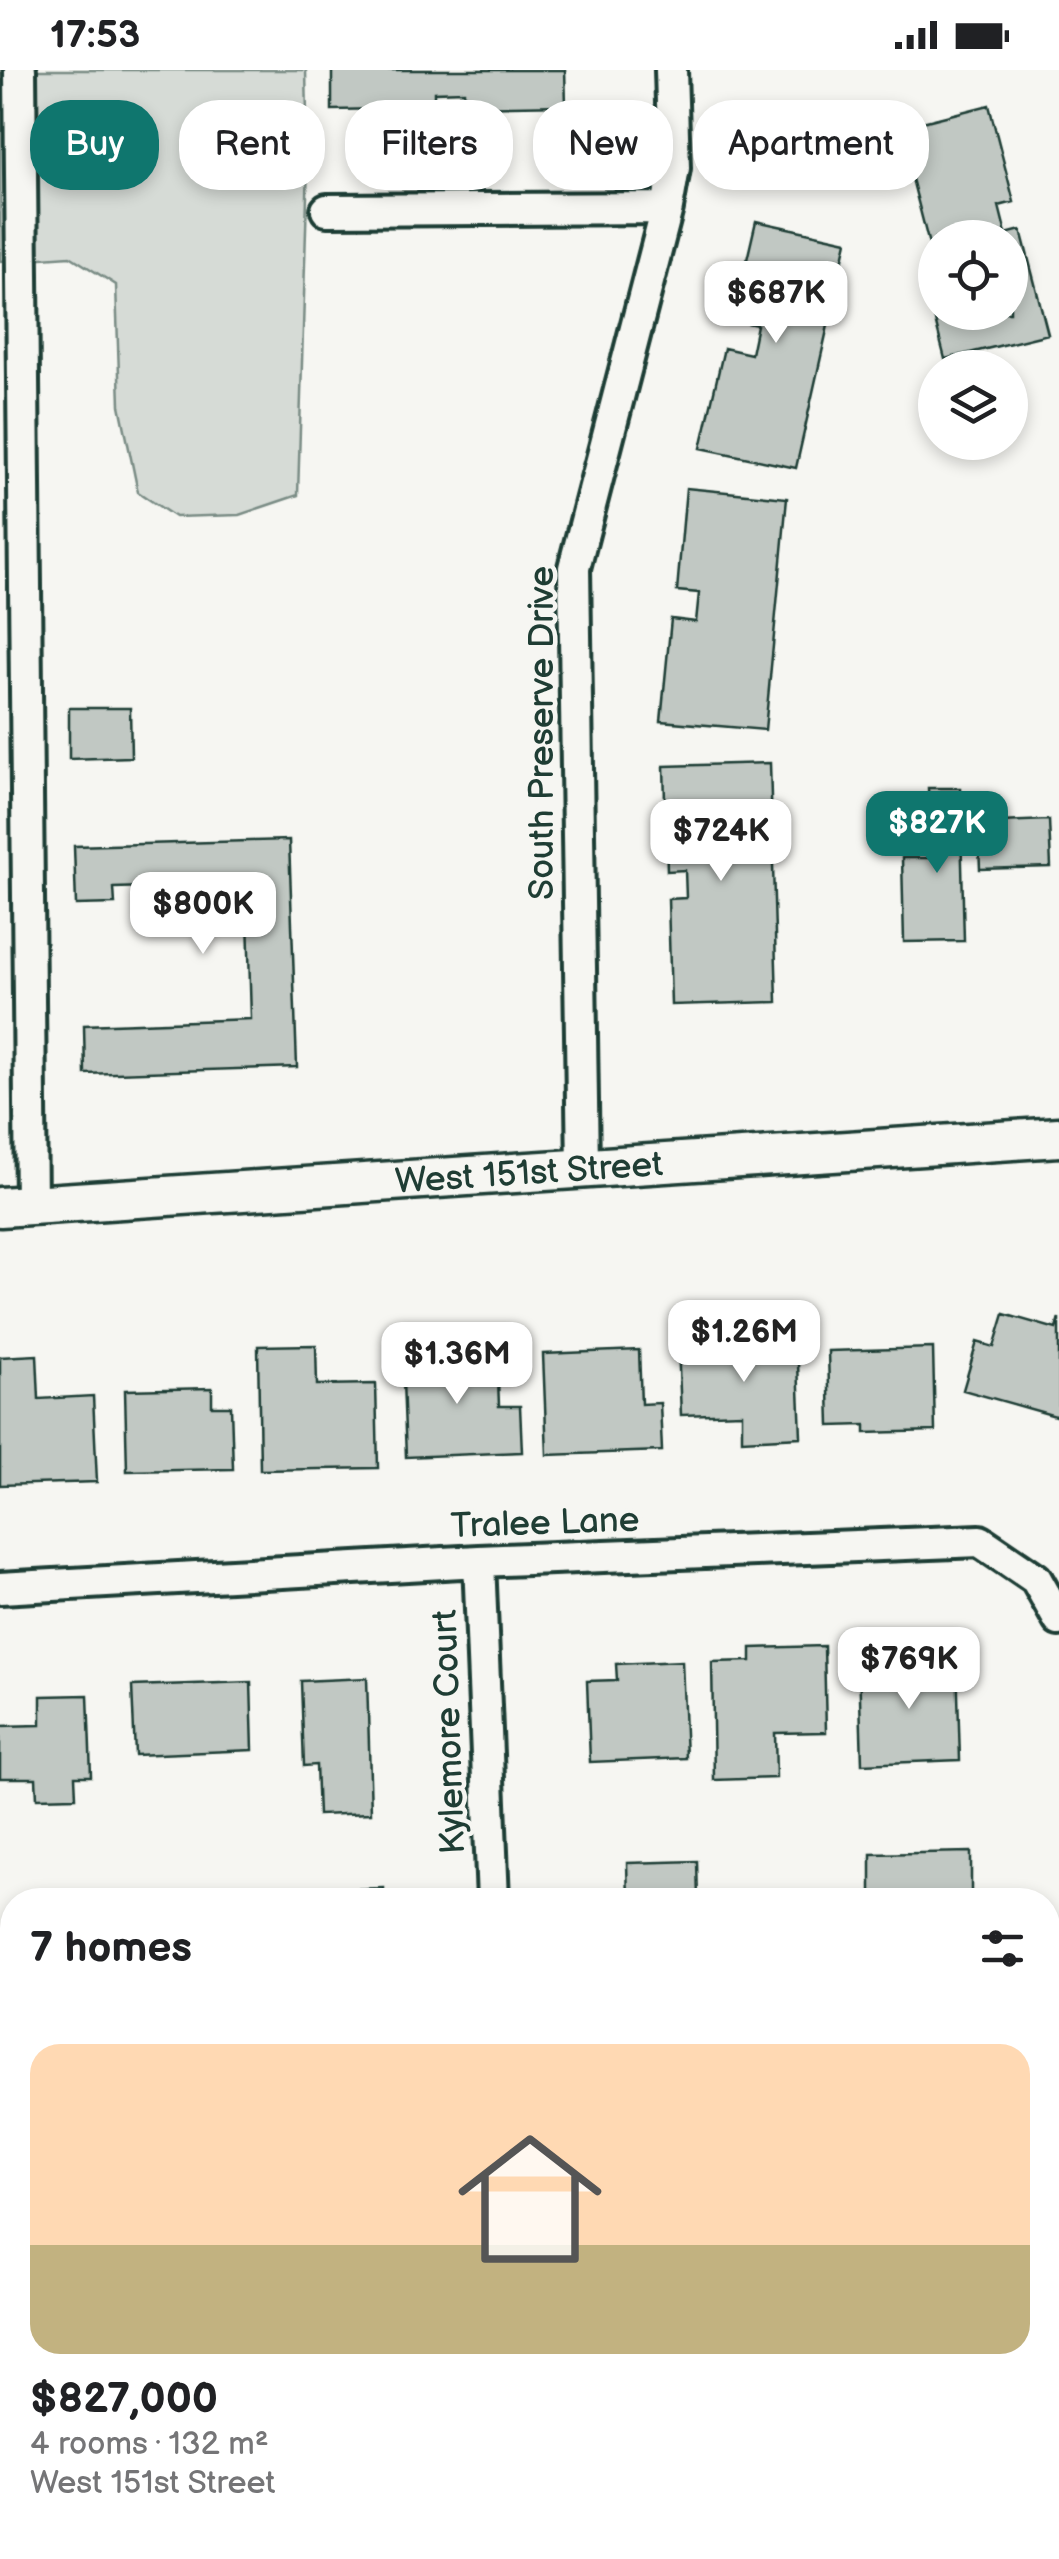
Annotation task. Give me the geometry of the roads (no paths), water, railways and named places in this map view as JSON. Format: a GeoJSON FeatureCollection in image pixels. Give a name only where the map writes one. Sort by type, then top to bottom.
{"type":"FeatureCollection","features":[{"type":"Feature","properties":{"kind":"street"},"geometry":{"type":"LineString","coordinates":[[16,1206],[20,70]]}},
{"type":"Feature","properties":{"kind":"street","name":"South Preserve Drive"},"geometry":{"type":"LineString","coordinates":[[582,1168],[574,568],[667,208],[674,168],[671,70]]}},
{"type":"Feature","properties":{"kind":"street"},"geometry":{"type":"LineString","coordinates":[[327,210],[667,208]]}},
{"type":"Feature","properties":{"kind":"street","name":"West 151st Street"},"geometry":{"type":"LineString","coordinates":[[16,1206],[1059,1136]]}},
{"type":"Feature","properties":{"kind":"street","name":"Tralee Lane"},"geometry":{"type":"LineString","coordinates":[[0,1588],[479,1562],[980,1542],[1036,1579],[1059,1620]]}},
{"type":"Feature","properties":{"kind":"street","name":"Kylemore Court"},"geometry":{"type":"LineString","coordinates":[[479,1562],[493,1888]]}}]}
